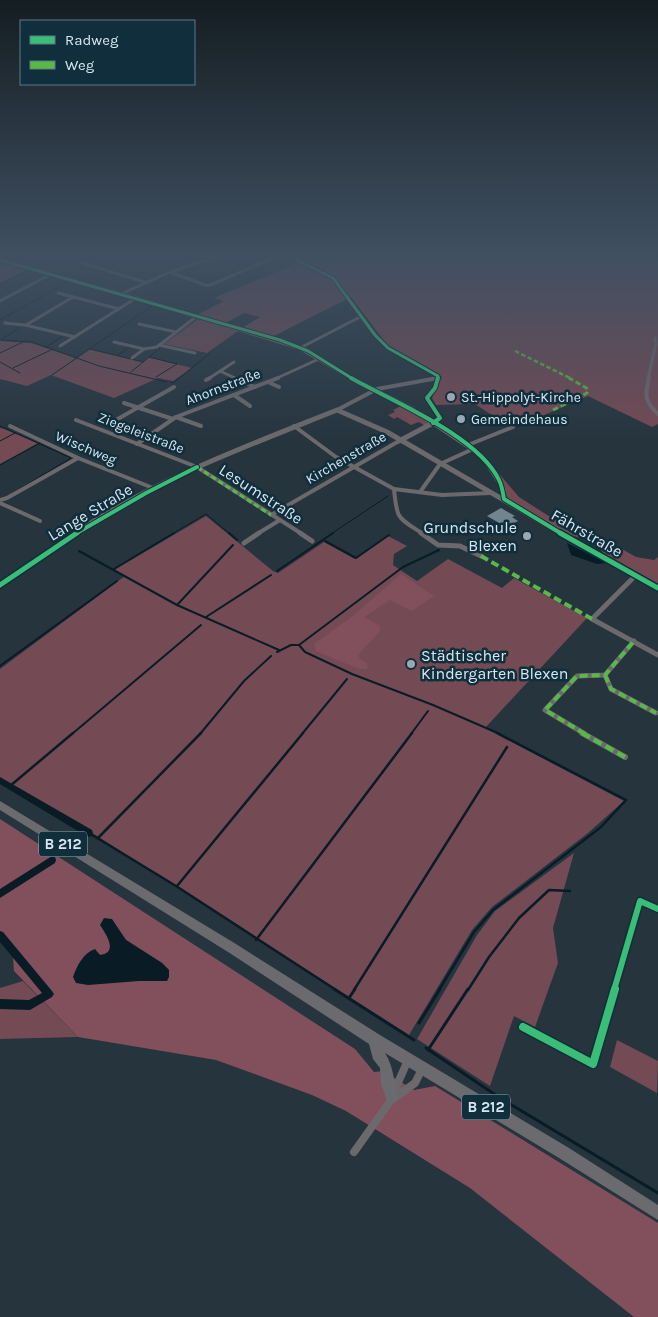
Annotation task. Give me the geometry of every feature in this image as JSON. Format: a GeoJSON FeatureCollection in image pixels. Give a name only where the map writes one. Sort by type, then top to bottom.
{"type":"FeatureCollection","features":[{"type":"Feature","properties":{"kind":"main road","name":"B 212"},"geometry":{"type":"LineString","coordinates":[[0,805],[232,948],[375,1040],[564,1153],[658,1213]]}},
{"type":"Feature","properties":{"kind":"main road"},"geometry":{"type":"LineString","coordinates":[[375,1040],[378,1054],[386,1066],[391,1099]]}},
{"type":"Feature","properties":{"kind":"street"},"geometry":{"type":"LineString","coordinates":[[25,325],[36,318]]}},
{"type":"Feature","properties":{"kind":"street"},"geometry":{"type":"LineString","coordinates":[[60,346],[103,318]]}},
{"type":"Feature","properties":{"kind":"street"},"geometry":{"type":"LineString","coordinates":[[114,342],[144,349],[154,348],[194,318]]}},
{"type":"Feature","properties":{"kind":"street"},"geometry":{"type":"LineString","coordinates":[[205,318],[300,348],[321,358],[354,379],[377,389],[420,413],[482,456],[504,490]]}},
{"type":"Feature","properties":{"kind":"street"},"geometry":{"type":"LineString","coordinates":[[300,348],[357,318]]}},
{"type":"Feature","properties":{"kind":"street","name":"Lange Straße"},"geometry":{"type":"LineString","coordinates":[[0,585],[79,531],[153,488],[294,426],[337,410],[377,389],[438,379],[438,376],[388,348],[375,335],[364,318]]}},
{"type":"Feature","properties":{"kind":"street"},"geometry":{"type":"LineString","coordinates":[[5,323],[25,325],[75,337]]}},
{"type":"Feature","properties":{"kind":"street"},"geometry":{"type":"LineString","coordinates":[[139,324],[176,332]]}},
{"type":"Feature","properties":{"kind":"street"},"geometry":{"type":"LineString","coordinates":[[655,338],[656,343],[645,394],[649,406],[658,414]]}},
{"type":"Feature","properties":{"kind":"street"},"geometry":{"type":"LineString","coordinates":[[159,345],[195,353]]}},
{"type":"Feature","properties":{"kind":"street"},"geometry":{"type":"LineString","coordinates":[[132,358],[144,349]]}},
{"type":"Feature","properties":{"kind":"street","name":"Ahornstraße"},"geometry":{"type":"LineString","coordinates":[[137,444],[175,418],[268,382],[321,358]]}},
{"type":"Feature","properties":{"kind":"street"},"geometry":{"type":"LineString","coordinates":[[206,380],[234,362]]}},
{"type":"Feature","properties":{"kind":"street"},"geometry":{"type":"LineString","coordinates":[[220,371],[255,387]]}},
{"type":"Feature","properties":{"kind":"street"},"geometry":{"type":"LineString","coordinates":[[268,382],[279,387]]}},
{"type":"Feature","properties":{"kind":"street"},"geometry":{"type":"LineString","coordinates":[[116,420],[174,387]]}},
{"type":"Feature","properties":{"kind":"street"},"geometry":{"type":"LineString","coordinates":[[234,395],[250,406]]}},
{"type":"Feature","properties":{"kind":"street"},"geometry":{"type":"LineString","coordinates":[[124,402],[138,408],[201,426]]}},
{"type":"Feature","properties":{"kind":"street","name":"Fährstraße"},"geometry":{"type":"LineString","coordinates":[[337,410],[379,428],[504,499],[566,537],[658,588]]}},
{"type":"Feature","properties":{"kind":"street","name":"Ziegeleistraße"},"geometry":{"type":"LineString","coordinates":[[76,420],[197,468]]}},
{"type":"Feature","properties":{"kind":"street","name":"Kirchenstraße"},"geometry":{"type":"LineString","coordinates":[[271,514],[433,423]]}},
{"type":"Feature","properties":{"kind":"street","name":"Wischweg"},"geometry":{"type":"LineString","coordinates":[[10,426],[78,458],[153,488]]}},
{"type":"Feature","properties":{"kind":"street"},"geometry":{"type":"LineString","coordinates":[[294,426],[352,467],[394,489],[442,495],[491,493]]}},
{"type":"Feature","properties":{"kind":"street"},"geometry":{"type":"LineString","coordinates":[[468,445],[513,427]]}},
{"type":"Feature","properties":{"kind":"street"},"geometry":{"type":"LineString","coordinates":[[420,492],[440,464],[473,449]]}},
{"type":"Feature","properties":{"kind":"street"},"geometry":{"type":"LineString","coordinates":[[0,502],[78,458]]}},
{"type":"Feature","properties":{"kind":"street","name":"Lesumstraße"},"geometry":{"type":"LineString","coordinates":[[197,468],[312,541]]}},
{"type":"Feature","properties":{"kind":"street"},"geometry":{"type":"LineString","coordinates":[[394,489],[396,513],[402,519],[438,545],[460,546],[481,556]]}},
{"type":"Feature","properties":{"kind":"street"},"geometry":{"type":"LineString","coordinates":[[0,494],[7,498]]}},
{"type":"Feature","properties":{"kind":"street"},"geometry":{"type":"LineString","coordinates":[[0,502],[40,521]]}},
{"type":"Feature","properties":{"kind":"street"},"geometry":{"type":"LineString","coordinates":[[244,543],[280,520]]}},
{"type":"Feature","properties":{"kind":"street"},"geometry":{"type":"LineString","coordinates":[[636,575],[592,619],[658,655]]}},
{"type":"Feature","properties":{"kind":"street"},"geometry":{"type":"LineString","coordinates":[[624,757],[545,710],[577,676],[605,675],[634,641]]}},
{"type":"Feature","properties":{"kind":"street"},"geometry":{"type":"LineString","coordinates":[[605,675],[611,689],[656,714]]}},
{"type":"Feature","properties":{"kind":"street"},"geometry":{"type":"LineString","coordinates":[[523,1027],[593,1064],[640,900],[658,908]]}},
{"type":"Feature","properties":{"kind":"street"},"geometry":{"type":"LineString","coordinates":[[354,1152],[391,1099],[408,1060]]}},
{"type":"Feature","properties":{"kind":"street"},"geometry":{"type":"LineString","coordinates":[[391,1099],[415,1083],[422,1069]]}},
{"type":"Feature","properties":{"kind":"shaded area"},"geometry":{"type":"Polygon","coordinates":[[[207,318],[234,318],[224,324],[207,318]]]}},
{"type":"Feature","properties":{"kind":"shaded area"},"geometry":{"type":"Polygon","coordinates":[[[258,318],[309,318],[270,338],[240,329],[258,318]]]}},
{"type":"Feature","properties":{"kind":"shaded area"},"geometry":{"type":"Polygon","coordinates":[[[367,318],[658,318],[658,424],[652,427],[588,396],[542,416],[510,427],[475,404],[436,405],[432,398],[442,377],[388,346],[367,318]]]}},
{"type":"Feature","properties":{"kind":"shaded area"},"geometry":{"type":"Polygon","coordinates":[[[198,319],[238,331],[207,353],[164,344],[198,319]]]}},
{"type":"Feature","properties":{"kind":"shaded area"},"geometry":{"type":"Polygon","coordinates":[[[0,341],[31,343],[76,358],[90,349],[143,362],[148,357],[192,368],[173,381],[158,378],[114,398],[51,375],[27,386],[0,379],[0,341]]]}},
{"type":"Feature","properties":{"kind":"shaded area"},"geometry":{"type":"Polygon","coordinates":[[[403,405],[428,420],[429,423],[425,426],[419,422],[411,425],[397,417],[394,419],[388,415],[403,405]]]}},
{"type":"Feature","properties":{"kind":"shaded area"},"geometry":{"type":"Polygon","coordinates":[[[0,428],[4,429],[38,443],[0,464],[0,428]]]}},
{"type":"Feature","properties":{"kind":"shaded area"},"geometry":{"type":"Polygon","coordinates":[[[488,461],[519,497],[558,522],[594,533],[636,557],[654,560],[658,557],[658,585],[606,556],[597,546],[585,539],[565,534],[507,498],[499,478],[488,461]]]}},
{"type":"Feature","properties":{"kind":"shaded area"},"geometry":{"type":"Polygon","coordinates":[[[206,516],[273,571],[278,573],[324,542],[355,559],[388,536],[407,546],[394,554],[393,565],[417,581],[448,559],[502,588],[514,578],[587,618],[485,728],[624,801],[588,833],[492,907],[472,930],[409,1035],[97,836],[0,778],[0,669],[125,576],[115,570],[119,567],[206,516]]]}},
{"type":"Feature","properties":{"kind":"shaded area"},"geometry":{"type":"Polygon","coordinates":[[[401,574],[434,596],[412,611],[390,600],[364,617],[380,626],[380,631],[358,655],[360,659],[366,662],[368,667],[366,669],[359,669],[316,651],[314,644],[354,615],[401,574]]]}},
{"type":"Feature","properties":{"kind":"shaded area"},"geometry":{"type":"Polygon","coordinates":[[[0,819],[355,1049],[374,1072],[383,1071],[414,1090],[435,1086],[658,1223],[658,1317],[634,1317],[470,1188],[346,1111],[312,1095],[216,1060],[78,1037],[14,971],[13,957],[0,941],[0,819]],[[111,919],[101,925],[110,942],[108,953],[101,955],[90,950],[139,981],[167,981],[169,970],[162,963],[126,940],[111,919]]]}},
{"type":"Feature","properties":{"kind":"shaded area"},"geometry":{"type":"Polygon","coordinates":[[[574,853],[553,928],[558,963],[535,1027],[514,1016],[490,1086],[417,1039],[477,935],[495,911],[574,853]]]}},
{"type":"Feature","properties":{"kind":"shaded area"},"geometry":{"type":"Polygon","coordinates":[[[23,981],[78,1037],[0,1039],[0,988],[23,981]]]}},
{"type":"Feature","properties":{"kind":"shaded area"},"geometry":{"type":"Polygon","coordinates":[[[617,1040],[658,1061],[657,1093],[610,1067],[617,1040]]]}},
{"type":"Feature","properties":{"kind":"water"},"geometry":{"type":"Polygon","coordinates":[[[567,543],[606,563],[597,564],[571,555],[567,543]]]}},
{"type":"Feature","properties":{"kind":"water"},"geometry":{"type":"Polygon","coordinates":[[[104,918],[112,919],[126,940],[162,963],[169,970],[167,981],[88,985],[76,983],[73,977],[79,964],[87,954],[95,949],[100,955],[106,954],[109,951],[109,943],[100,925],[104,918]]]}},
{"type":"Feature","properties":{"kind":"building"},"geometry":{"type":"Polygon","coordinates":[[[501,508],[515,516],[512,517],[518,521],[510,525],[505,522],[501,524],[487,516],[501,508]]]}},
{"type":"Feature","properties":{"kind":"waterway"},"geometry":{"type":"LineString","coordinates":[[77,358],[134,318]]}},
{"type":"Feature","properties":{"kind":"waterway"},"geometry":{"type":"LineString","coordinates":[[19,328],[1,340],[32,342],[52,349]]}},
{"type":"Feature","properties":{"kind":"waterway"},"geometry":{"type":"LineString","coordinates":[[46,347],[63,336]]}},
{"type":"Feature","properties":{"kind":"waterway"},"geometry":{"type":"LineString","coordinates":[[0,353],[23,342]]}},
{"type":"Feature","properties":{"kind":"waterway"},"geometry":{"type":"LineString","coordinates":[[118,355],[129,347]]}},
{"type":"Feature","properties":{"kind":"waterway"},"geometry":{"type":"LineString","coordinates":[[149,357],[160,348]]}},
{"type":"Feature","properties":{"kind":"waterway"},"geometry":{"type":"LineString","coordinates":[[13,368],[52,349]]}},
{"type":"Feature","properties":{"kind":"waterway"},"geometry":{"type":"LineString","coordinates":[[52,349],[77,358]]}},
{"type":"Feature","properties":{"kind":"waterway"},"geometry":{"type":"LineString","coordinates":[[90,349],[143,362]]}},
{"type":"Feature","properties":{"kind":"waterway"},"geometry":{"type":"LineString","coordinates":[[170,382],[173,383],[209,354]]}},
{"type":"Feature","properties":{"kind":"waterway"},"geometry":{"type":"LineString","coordinates":[[131,372],[149,357]]}},
{"type":"Feature","properties":{"kind":"waterway"},"geometry":{"type":"LineString","coordinates":[[149,357],[177,364],[156,377]]}},
{"type":"Feature","properties":{"kind":"waterway"},"geometry":{"type":"LineString","coordinates":[[52,375],[77,358]]}},
{"type":"Feature","properties":{"kind":"waterway"},"geometry":{"type":"LineString","coordinates":[[77,358],[99,366],[167,382]]}},
{"type":"Feature","properties":{"kind":"waterway"},"geometry":{"type":"LineString","coordinates":[[0,362],[20,373]]}},
{"type":"Feature","properties":{"kind":"waterway"},"geometry":{"type":"LineString","coordinates":[[0,426],[39,444]]}},
{"type":"Feature","properties":{"kind":"waterway"},"geometry":{"type":"LineString","coordinates":[[0,441],[15,433]]}},
{"type":"Feature","properties":{"kind":"waterway"},"geometry":{"type":"LineString","coordinates":[[0,465],[39,444]]}},
{"type":"Feature","properties":{"kind":"waterway"},"geometry":{"type":"LineString","coordinates":[[16,491],[71,458],[39,444]]}},
{"type":"Feature","properties":{"kind":"waterway"},"geometry":{"type":"LineString","coordinates":[[331,534],[388,496]]}},
{"type":"Feature","properties":{"kind":"waterway"},"geometry":{"type":"LineString","coordinates":[[172,534],[206,514],[230,534]]}},
{"type":"Feature","properties":{"kind":"waterway"},"geometry":{"type":"LineString","coordinates":[[114,569],[174,533]]}},
{"type":"Feature","properties":{"kind":"waterway"},"geometry":{"type":"LineString","coordinates":[[229,533],[237,540]]}},
{"type":"Feature","properties":{"kind":"waterway"},"geometry":{"type":"LineString","coordinates":[[277,571],[333,533]]}},
{"type":"Feature","properties":{"kind":"waterway"},"geometry":{"type":"LineString","coordinates":[[325,541],[356,558],[389,535]]}},
{"type":"Feature","properties":{"kind":"waterway"},"geometry":{"type":"LineString","coordinates":[[177,605],[233,545]]}},
{"type":"Feature","properties":{"kind":"waterway"},"geometry":{"type":"LineString","coordinates":[[299,645],[403,567],[439,550]]}},
{"type":"Feature","properties":{"kind":"waterway"},"geometry":{"type":"LineString","coordinates":[[79,551],[177,605]]}},
{"type":"Feature","properties":{"kind":"waterway"},"geometry":{"type":"LineString","coordinates":[[206,617],[271,575]]}},
{"type":"Feature","properties":{"kind":"waterway"},"geometry":{"type":"LineString","coordinates":[[0,666],[117,581]]}},
{"type":"Feature","properties":{"kind":"waterway"},"geometry":{"type":"LineString","coordinates":[[177,605],[279,650]]}},
{"type":"Feature","properties":{"kind":"waterway"},"geometry":{"type":"LineString","coordinates":[[72,734],[201,625]]}},
{"type":"Feature","properties":{"kind":"waterway"},"geometry":{"type":"LineString","coordinates":[[277,652],[291,645],[299,645]]}},
{"type":"Feature","properties":{"kind":"waterway"},"geometry":{"type":"LineString","coordinates":[[299,645],[305,652],[352,674],[433,705],[500,734]]}},
{"type":"Feature","properties":{"kind":"waterway"},"geometry":{"type":"LineString","coordinates":[[200,734],[244,681],[271,656]]}},
{"type":"Feature","properties":{"kind":"waterway"},"geometry":{"type":"LineString","coordinates":[[302,734],[347,679]]}},
{"type":"Feature","properties":{"kind":"waterway"},"geometry":{"type":"LineString","coordinates":[[411,734],[428,711]]}},
{"type":"Feature","properties":{"kind":"waterway"},"geometry":{"type":"LineString","coordinates":[[10,786],[73,733]]}},
{"type":"Feature","properties":{"kind":"waterway"},"geometry":{"type":"LineString","coordinates":[[98,838],[201,733]]}},
{"type":"Feature","properties":{"kind":"waterway"},"geometry":{"type":"LineString","coordinates":[[177,886],[303,733]]}},
{"type":"Feature","properties":{"kind":"waterway"},"geometry":{"type":"LineString","coordinates":[[257,939],[412,733]]}},
{"type":"Feature","properties":{"kind":"waterway"},"geometry":{"type":"LineString","coordinates":[[439,990],[474,932],[493,910],[601,827],[626,800],[497,733]]}},
{"type":"Feature","properties":{"kind":"waterway"},"geometry":{"type":"LineString","coordinates":[[354,990],[507,747]]}},
{"type":"Feature","properties":{"kind":"waterway"},"geometry":{"type":"LineString","coordinates":[[0,780],[89,833]]}},
{"type":"Feature","properties":{"kind":"waterway"},"geometry":{"type":"LineString","coordinates":[[89,833],[257,939]]}},
{"type":"Feature","properties":{"kind":"waterway"},"geometry":{"type":"LineString","coordinates":[[0,894],[52,860]]}},
{"type":"Feature","properties":{"kind":"waterway"},"geometry":{"type":"LineString","coordinates":[[468,990],[489,957],[519,918],[549,890],[570,891]]}},
{"type":"Feature","properties":{"kind":"waterway"},"geometry":{"type":"LineString","coordinates":[[0,935],[49,994],[30,1005],[0,1004]]}},
{"type":"Feature","properties":{"kind":"waterway"},"geometry":{"type":"LineString","coordinates":[[257,939],[336,990]]}},
{"type":"Feature","properties":{"kind":"waterway"},"geometry":{"type":"LineString","coordinates":[[334,989],[414,1040]]}},
{"type":"Feature","properties":{"kind":"waterway"},"geometry":{"type":"LineString","coordinates":[[349,998],[355,989]]}},
{"type":"Feature","properties":{"kind":"waterway"},"geometry":{"type":"LineString","coordinates":[[419,1023],[440,989]]}},
{"type":"Feature","properties":{"kind":"waterway"},"geometry":{"type":"LineString","coordinates":[[428,1050],[468,989]]}},
{"type":"Feature","properties":{"kind":"waterway"},"geometry":{"type":"LineString","coordinates":[[428,1050],[497,1096],[658,1193]]}},
{"type":"Feature","properties":{"kind":"marked path"},"geometry":{"type":"LineString","coordinates":[[515,351],[580,383],[588,389],[587,393],[553,410]]}},
{"type":"Feature","properties":{"kind":"marked path"},"geometry":{"type":"LineString","coordinates":[[197,467],[271,515]]}},
{"type":"Feature","properties":{"kind":"marked path"},"geometry":{"type":"LineString","coordinates":[[481,556],[592,619]]}},
{"type":"Feature","properties":{"kind":"marked path"},"geometry":{"type":"LineString","coordinates":[[625,757],[545,710],[577,676],[605,675],[634,641]]}},
{"type":"Feature","properties":{"kind":"marked path"},"geometry":{"type":"LineString","coordinates":[[605,675],[611,689],[656,713]]}},
{"type":"Feature","properties":{"kind":"cycle path"},"geometry":{"type":"LineString","coordinates":[[202,318],[269,337],[308,351],[353,379],[418,413],[467,444],[486,462],[499,480],[504,499],[566,537],[658,588]]}},
{"type":"Feature","properties":{"kind":"cycle path"},"geometry":{"type":"LineString","coordinates":[[363,318],[388,348],[438,376],[435,388],[427,398],[440,418],[433,423]]}},
{"type":"Feature","properties":{"kind":"cycle path"},"geometry":{"type":"LineString","coordinates":[[0,585],[47,552],[96,522],[146,493],[197,467]]}},
{"type":"Feature","properties":{"kind":"cycle path"},"geometry":{"type":"LineString","coordinates":[[523,1027],[593,1064],[640,901],[658,909]]}},
{"type":"Feature","properties":{"kind":"place","name":"St.-Hippolyt-Kirche"},"geometry":{"type":"Point","coordinates":[451,397]}},
{"type":"Feature","properties":{"kind":"place","name":"Gemeindehaus"},"geometry":{"type":"Point","coordinates":[461,419]}},
{"type":"Feature","properties":{"kind":"place","name":"Grundschule Blexen"},"geometry":{"type":"Point","coordinates":[527,536]}},
{"type":"Feature","properties":{"kind":"place","name":"Städtischer Kindergarten Blexen"},"geometry":{"type":"Point","coordinates":[411,664]}}]}
